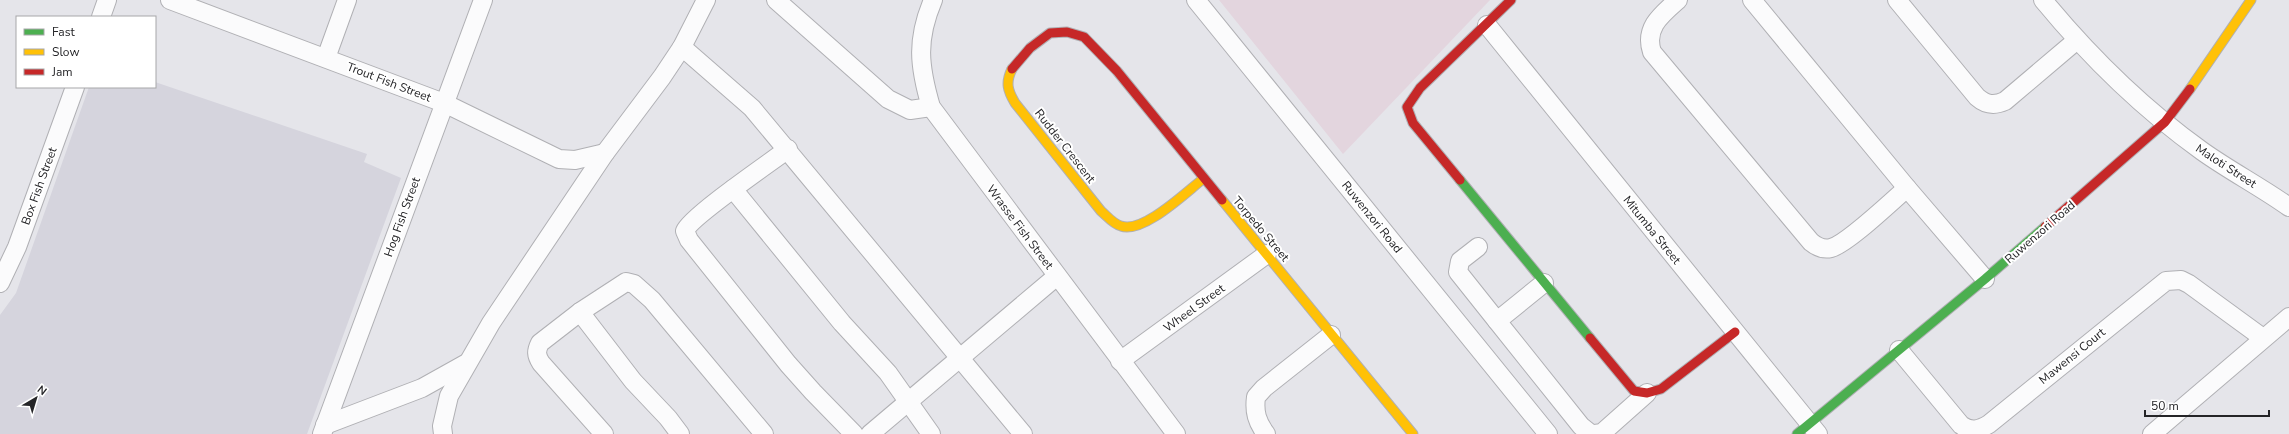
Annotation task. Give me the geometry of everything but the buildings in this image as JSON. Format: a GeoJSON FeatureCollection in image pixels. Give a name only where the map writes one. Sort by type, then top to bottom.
{"type":"FeatureCollection","features":[{"type":"Feature","properties":{"kind":"street"},"geometry":{"type":"LineString","coordinates":[[101,16],[107,0]]}},
{"type":"Feature","properties":{"kind":"street","name":"Trout Fish Street"},"geometry":{"type":"LineString","coordinates":[[170,0],[444,104],[559,159],[575,160],[605,153]]}},
{"type":"Feature","properties":{"kind":"street"},"geometry":{"type":"LineString","coordinates":[[326,58],[347,0]]}},
{"type":"Feature","properties":{"kind":"street","name":"Hog Fish Street"},"geometry":{"type":"LineString","coordinates":[[324,430],[483,0]]}},
{"type":"Feature","properties":{"kind":"street"},"geometry":{"type":"LineString","coordinates":[[443,434],[442,426],[449,396],[491,323],[605,153],[662,77],[682,46],[706,0]]}},
{"type":"Feature","properties":{"kind":"street"},"geometry":{"type":"LineString","coordinates":[[776,0],[888,99],[910,110],[931,107]]}},
{"type":"Feature","properties":{"kind":"street","name":"Wrasse Fish Street"},"geometry":{"type":"LineString","coordinates":[[933,0],[925,19],[919,50],[922,76],[931,107],[1176,434]]}},
{"type":"Feature","properties":{"kind":"street","name":"Ruwenzori Road"},"geometry":{"type":"LineString","coordinates":[[1196,0],[1548,434]]}},
{"type":"Feature","properties":{"kind":"street"},"geometry":{"type":"LineString","coordinates":[[1511,0],[1487,25],[1420,88],[1407,107],[1412,123],[1627,383],[1638,392],[1647,393],[1661,389],[1735,332]]}},
{"type":"Feature","properties":{"kind":"street"},"geometry":{"type":"LineString","coordinates":[[1678,0],[1655,22],[1650,40],[1652,52],[1811,242],[1816,246],[1826,249],[1842,243],[1907,188]]}},
{"type":"Feature","properties":{"kind":"street"},"geometry":{"type":"LineString","coordinates":[[1752,0],[1907,188],[1985,279]]}},
{"type":"Feature","properties":{"kind":"street"},"geometry":{"type":"LineString","coordinates":[[1897,0],[1977,97],[1989,104],[1997,104],[2005,101],[2077,40]]}},
{"type":"Feature","properties":{"kind":"street","name":"Maloti Street"},"geometry":{"type":"LineString","coordinates":[[2043,0],[2077,40],[2113,77],[2165,122],[2202,151],[2289,207]]}},
{"type":"Feature","properties":{"kind":"street","name":"Ruwenzori Road"},"geometry":{"type":"LineString","coordinates":[[1808,431],[1899,350],[1985,279],[2165,122],[2182,101],[2252,0]]}},
{"type":"Feature","properties":{"kind":"street","name":"Mitumba Street"},"geometry":{"type":"LineString","coordinates":[[1487,25],[1735,332],[1808,431]]}},
{"type":"Feature","properties":{"kind":"street","name":"Rudder Crescent"},"geometry":{"type":"LineString","coordinates":[[1089,42],[1077,34],[1051,32],[1040,40],[1020,60],[1010,72],[1006,82],[1008,91],[1015,103],[1101,211],[1115,223],[1123,227],[1136,225],[1147,220],[1203,179]]}},
{"type":"Feature","properties":{"kind":"street","name":"Torpedo Street"},"geometry":{"type":"LineString","coordinates":[[1089,42],[1137,95],[1203,179],[1267,254],[1330,335],[1413,434]]}},
{"type":"Feature","properties":{"kind":"street"},"geometry":{"type":"LineString","coordinates":[[682,46],[752,108],[788,149],[1023,434]]}},
{"type":"Feature","properties":{"kind":"street","name":"Box Fish Street"},"geometry":{"type":"LineString","coordinates":[[0,283],[17,247],[75,88]]}},
{"type":"Feature","properties":{"kind":"street"},"geometry":{"type":"LineString","coordinates":[[788,149],[733,189],[690,223],[685,231],[686,235],[788,364],[854,434]]}},
{"type":"Feature","properties":{"kind":"street"},"geometry":{"type":"LineString","coordinates":[[733,189],[842,323],[888,373],[931,434]]}},
{"type":"Feature","properties":{"kind":"street"},"geometry":{"type":"LineString","coordinates":[[1478,247],[1460,261],[1458,272],[1581,426],[1591,434]]}},
{"type":"Feature","properties":{"kind":"street","name":"Wheel Street"},"geometry":{"type":"LineString","coordinates":[[1120,361],[1267,254]]}},
{"type":"Feature","properties":{"kind":"street"},"geometry":{"type":"LineString","coordinates":[[870,434],[1057,276]]}},
{"type":"Feature","properties":{"kind":"street","name":"Mawensi Court"},"geometry":{"type":"LineString","coordinates":[[1899,350],[1961,425],[1968,429],[1977,430],[1988,424],[2166,281],[2182,280],[2190,284],[2263,338]]}},
{"type":"Feature","properties":{"kind":"street"},"geometry":{"type":"LineString","coordinates":[[604,434],[541,364],[536,355],[540,343],[580,312],[626,282],[634,284],[652,300],[764,434]]}},
{"type":"Feature","properties":{"kind":"street"},"geometry":{"type":"LineString","coordinates":[[1497,321],[1544,283]]}},
{"type":"Feature","properties":{"kind":"street"},"geometry":{"type":"LineString","coordinates":[[580,312],[625,371],[668,418],[680,434]]}},
{"type":"Feature","properties":{"kind":"street"},"geometry":{"type":"LineString","coordinates":[[2152,434],[2289,317]]}},
{"type":"Feature","properties":{"kind":"street"},"geometry":{"type":"LineString","coordinates":[[1266,434],[1258,424],[1256,415],[1256,397],[1264,388],[1330,335]]}},
{"type":"Feature","properties":{"kind":"street"},"geometry":{"type":"LineString","coordinates":[[324,430],[422,388],[469,361]]}},
{"type":"Feature","properties":{"kind":"street"},"geometry":{"type":"LineString","coordinates":[[1595,434],[1602,433],[1647,393]]}},
{"type":"Feature","properties":{"kind":"shaded area"},"geometry":{"type":"Polygon","coordinates":[[[1219,0],[1490,0],[1343,154],[1219,0]]]}},
{"type":"Feature","properties":{"kind":"shaded area"},"geometry":{"type":"Polygon","coordinates":[[[156,82],[367,154],[364,162],[401,178],[307,434],[0,434],[0,315],[16,293],[89,88],[156,88],[156,82]]]}},
{"type":"Feature","properties":{"kind":"traffic: fast"},"geometry":{"type":"LineString","coordinates":[[1460,180],[1590,338]]}},
{"type":"Feature","properties":{"kind":"traffic: fast"},"geometry":{"type":"LineString","coordinates":[[1797,434],[1985,279],[2045,227]]}},
{"type":"Feature","properties":{"kind":"traffic: slow"},"geometry":{"type":"LineString","coordinates":[[2190,89],[2251,0]]}},
{"type":"Feature","properties":{"kind":"traffic: slow"},"geometry":{"type":"LineString","coordinates":[[1012,69],[1008,87],[1015,103],[1101,211],[1115,224],[1130,227],[1141,224],[1164,210],[1203,179]]}},
{"type":"Feature","properties":{"kind":"traffic: slow"},"geometry":{"type":"LineString","coordinates":[[1222,200],[1413,434]]}},
{"type":"Feature","properties":{"kind":"traffic: jam"},"geometry":{"type":"LineString","coordinates":[[1460,180],[1413,123],[1407,107],[1420,88],[1511,0]]}},
{"type":"Feature","properties":{"kind":"traffic: jam"},"geometry":{"type":"LineString","coordinates":[[1012,69],[1030,48],[1050,33],[1067,32],[1084,37],[1117,71],[1222,200]]}},
{"type":"Feature","properties":{"kind":"traffic: jam"},"geometry":{"type":"LineString","coordinates":[[2045,227],[2165,122],[2190,89]]}},
{"type":"Feature","properties":{"kind":"traffic: jam"},"geometry":{"type":"LineString","coordinates":[[1590,338],[1634,391],[1647,393],[1661,389],[1735,332]]}}]}
